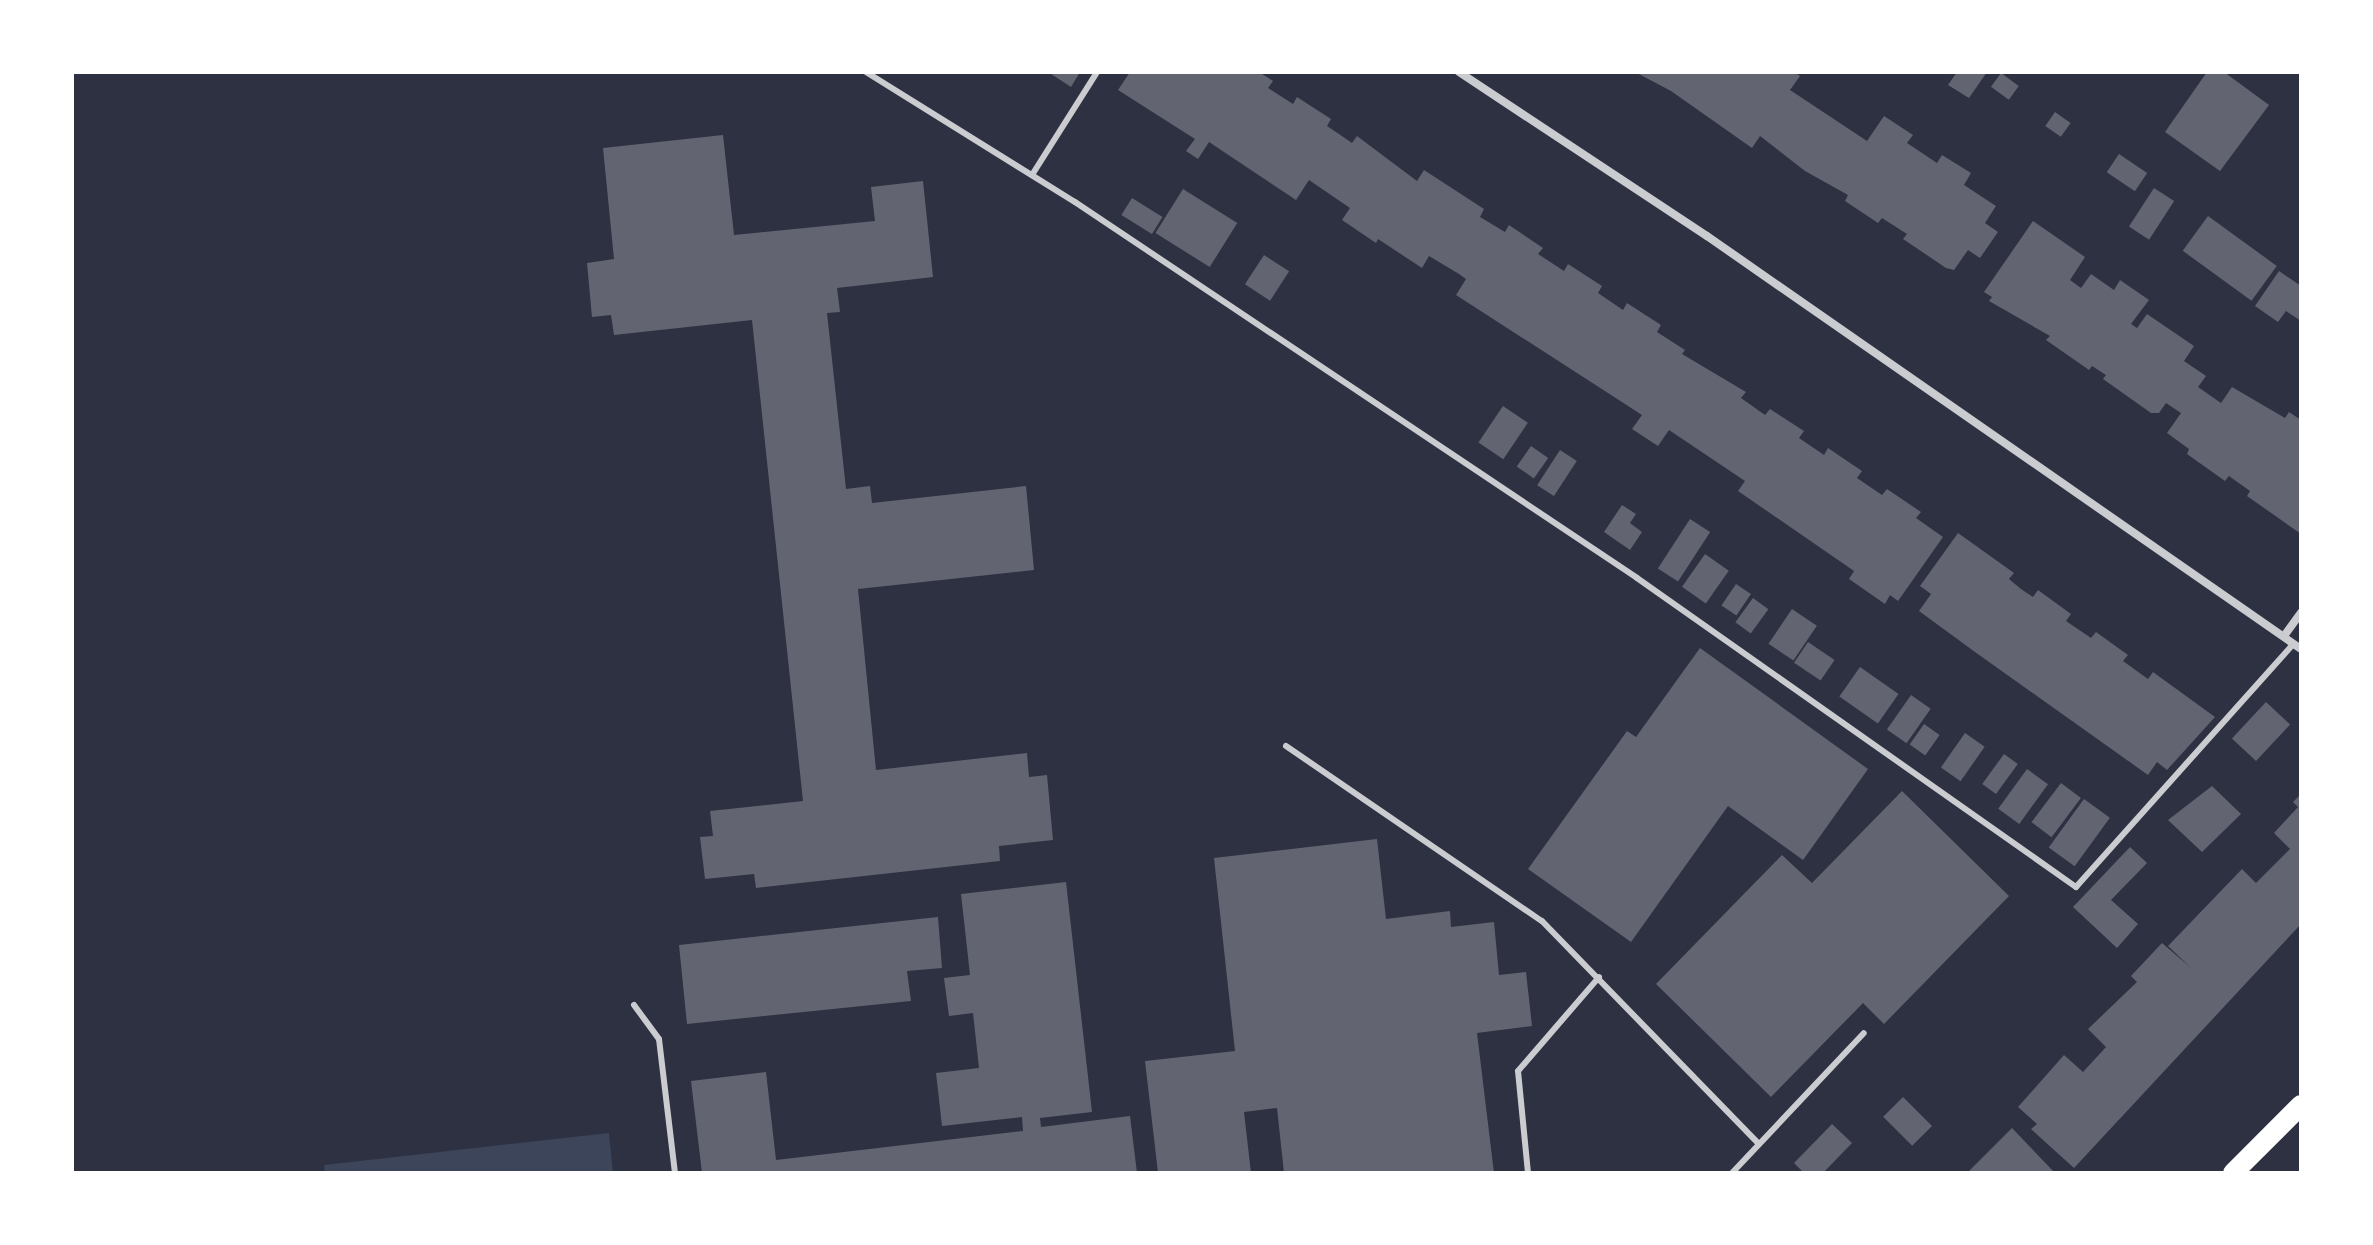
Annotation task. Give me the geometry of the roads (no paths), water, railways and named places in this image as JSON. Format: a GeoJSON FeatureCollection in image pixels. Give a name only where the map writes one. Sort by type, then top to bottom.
{"type":"FeatureCollection","features":[{"type":"Feature","properties":{"kind":"main road"},"geometry":{"type":"LineString","coordinates":[[2233,1173],[2301,1105]]}},
{"type":"Feature","properties":{"kind":"street"},"geometry":{"type":"LineString","coordinates":[[1459,72],[1719,244],[2297,646]]}},
{"type":"Feature","properties":{"kind":"street"},"geometry":{"type":"LineString","coordinates":[[2284,636],[2301,613]]}},
{"type":"Feature","properties":{"kind":"lane"},"geometry":{"type":"LineString","coordinates":[[866,72],[1032,175],[1637,578],[2076,887],[2297,646]]}},
{"type":"Feature","properties":{"kind":"lane"},"geometry":{"type":"LineString","coordinates":[[1032,175],[1097,72]]}},
{"type":"Feature","properties":{"kind":"lane"},"geometry":{"type":"LineString","coordinates":[[1286,746],[1508,896],[1599,977],[1759,1144]]}},
{"type":"Feature","properties":{"kind":"lane"},"geometry":{"type":"LineString","coordinates":[[1528,1173],[1518,1071],[1599,977]]}},
{"type":"Feature","properties":{"kind":"lane"},"geometry":{"type":"LineString","coordinates":[[634,1005],[659,1039],[675,1173]]}},
{"type":"Feature","properties":{"kind":"lane"},"geometry":{"type":"LineString","coordinates":[[1732,1173],[1864,1033]]}}]}
